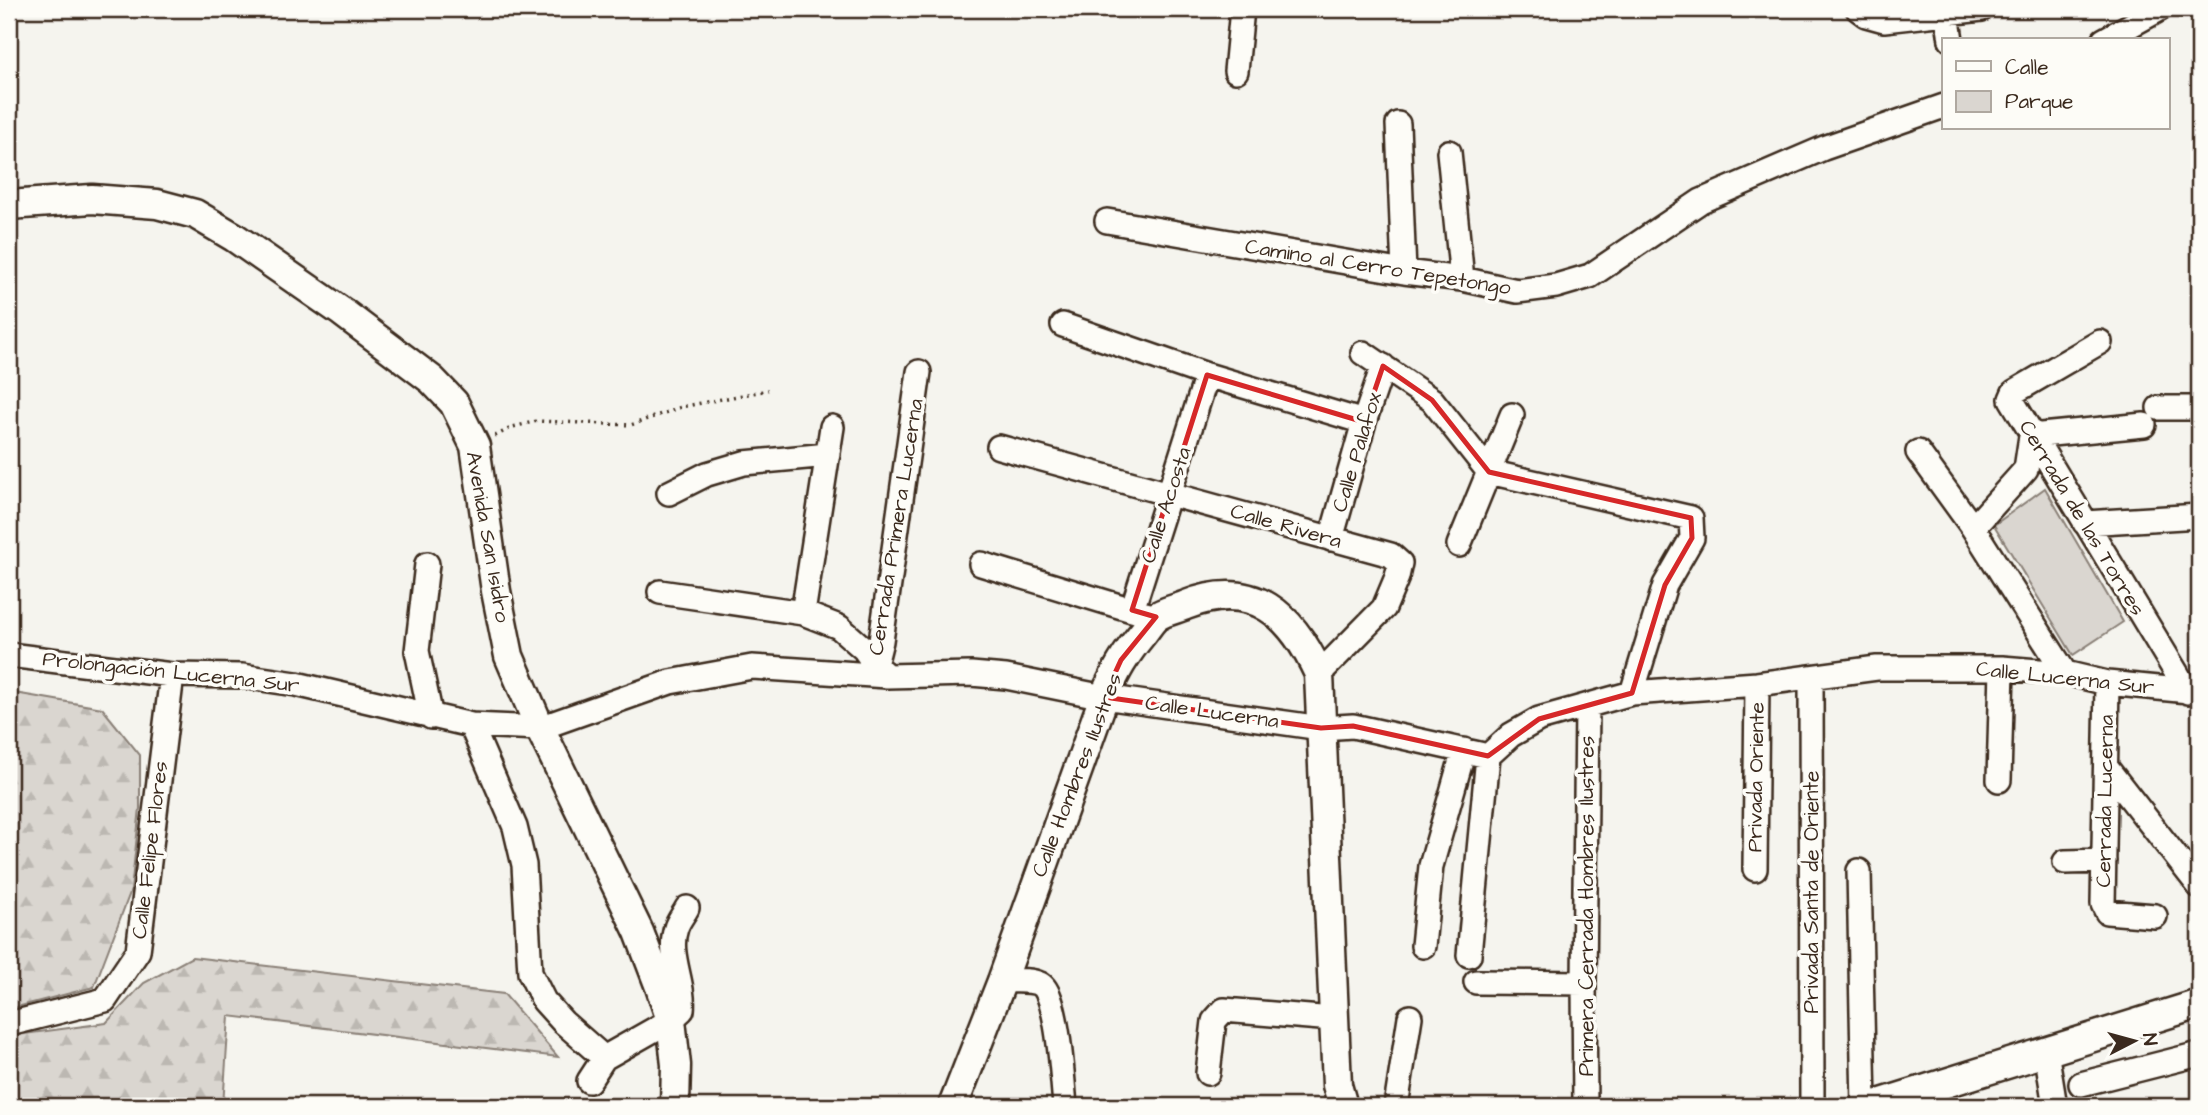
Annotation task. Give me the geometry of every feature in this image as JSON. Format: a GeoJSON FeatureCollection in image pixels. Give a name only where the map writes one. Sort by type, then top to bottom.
{"type":"FeatureCollection","features":[{"type":"Feature","properties":{"kind":"main road","name":"Avenida San Isidro"},"geometry":{"type":"LineString","coordinates":[[9,205],[92,199],[157,204],[195,214],[234,237],[342,312],[432,380],[454,403],[475,446],[496,591],[509,656],[540,728],[639,932],[671,1020],[676,1065],[676,1106]]}},
{"type":"Feature","properties":{"kind":"main road","name":"Calle Hombres Ilustres"},"geometry":{"type":"LineString","coordinates":[[953,1106],[1002,981],[1104,697],[1144,614],[1201,599],[1232,595],[1261,603],[1285,619],[1306,645],[1319,674],[1337,1085],[1343,1106]]}},
{"type":"Feature","properties":{"kind":"main road"},"geometry":{"type":"LineString","coordinates":[[1872,1106],[2199,1004]]}},
{"type":"Feature","properties":{"kind":"street"},"geometry":{"type":"LineString","coordinates":[[1236,71],[1242,9]]}},
{"type":"Feature","properties":{"kind":"street"},"geometry":{"type":"LineString","coordinates":[[1858,9],[1866,15],[1884,20],[1982,9]]}},
{"type":"Feature","properties":{"kind":"street"},"geometry":{"type":"LineString","coordinates":[[2108,38],[2160,9]]}},
{"type":"Feature","properties":{"kind":"street"},"geometry":{"type":"LineString","coordinates":[[1947,14],[1951,38]]}},
{"type":"Feature","properties":{"kind":"street","name":"Camino al Cerro Tepetongo"},"geometry":{"type":"LineString","coordinates":[[1107,221],[1404,272],[1462,278],[1517,292],[1556,286],[1590,276],[1701,201],[1834,144],[1942,107]]}},
{"type":"Feature","properties":{"kind":"street"},"geometry":{"type":"LineString","coordinates":[[1398,124],[1404,272]]}},
{"type":"Feature","properties":{"kind":"street"},"geometry":{"type":"LineString","coordinates":[[1449,152],[1462,278]]}},
{"type":"Feature","properties":{"kind":"street"},"geometry":{"type":"LineString","coordinates":[[1063,326],[1207,375],[1364,422]]}},
{"type":"Feature","properties":{"kind":"street","name":"Cerrada de las Torres"},"geometry":{"type":"LineString","coordinates":[[2100,342],[2014,392],[2011,399],[2085,523],[2194,692]]}},
{"type":"Feature","properties":{"kind":"street"},"geometry":{"type":"LineString","coordinates":[[1363,353],[1432,400],[1489,472],[1691,518],[1692,538],[1665,585],[1632,693]]}},
{"type":"Feature","properties":{"kind":"street","name":"Calle Palafox"},"geometry":{"type":"LineString","coordinates":[[1331,539],[1383,366]]}},
{"type":"Feature","properties":{"kind":"street","name":"Cerrada Primera Lucerna"},"geometry":{"type":"LineString","coordinates":[[881,670],[881,641],[919,372]]}},
{"type":"Feature","properties":{"kind":"street","name":"Calle Acosta"},"geometry":{"type":"LineString","coordinates":[[1144,614],[1170,493],[1207,375]]}},
{"type":"Feature","properties":{"kind":"street"},"geometry":{"type":"LineString","coordinates":[[1973,528],[2026,469],[2031,436],[2199,408]]}},
{"type":"Feature","properties":{"kind":"street"},"geometry":{"type":"LineString","coordinates":[[1459,545],[1512,415]]}},
{"type":"Feature","properties":{"kind":"street"},"geometry":{"type":"LineString","coordinates":[[803,613],[832,427]]}},
{"type":"Feature","properties":{"kind":"street","name":"Calle Rivera"},"geometry":{"type":"LineString","coordinates":[[999,447],[1391,555],[1400,564],[1384,608],[1319,674]]}},
{"type":"Feature","properties":{"kind":"street"},"geometry":{"type":"LineString","coordinates":[[1918,452],[1973,528],[2065,673]]}},
{"type":"Feature","properties":{"kind":"street"},"geometry":{"type":"LineString","coordinates":[[669,493],[707,474],[744,463],[828,455]]}},
{"type":"Feature","properties":{"kind":"street"},"geometry":{"type":"LineString","coordinates":[[2085,523],[2199,516]]}},
{"type":"Feature","properties":{"kind":"street"},"geometry":{"type":"LineString","coordinates":[[428,564],[417,651],[431,717]]}},
{"type":"Feature","properties":{"kind":"street"},"geometry":{"type":"LineString","coordinates":[[981,564],[1144,614]]}},
{"type":"Feature","properties":{"kind":"street"},"geometry":{"type":"LineString","coordinates":[[660,592],[803,613],[839,627],[864,649],[881,670]]}},
{"type":"Feature","properties":{"kind":"street","name":"Prolongación Lucerna Sur"},"geometry":{"type":"LineString","coordinates":[[9,655],[172,675],[242,676],[296,684],[471,725],[540,728]]}},
{"type":"Feature","properties":{"kind":"street"},"geometry":{"type":"LineString","coordinates":[[540,728],[670,682],[752,667],[971,674],[1006,677],[1104,697]]}},
{"type":"Feature","properties":{"kind":"street","name":"Calle Lucerna Sur"},"geometry":{"type":"LineString","coordinates":[[1488,756],[1511,735],[1539,719],[1632,693],[1757,684],[1877,668],[2002,668],[2065,673],[2107,683],[2194,692]]}},
{"type":"Feature","properties":{"kind":"street"},"geometry":{"type":"LineString","coordinates":[[1999,780],[2002,668]]}},
{"type":"Feature","properties":{"kind":"street","name":"Calle Felipe Flores"},"geometry":{"type":"LineString","coordinates":[[9,1024],[105,1000],[138,951],[172,675]]}},
{"type":"Feature","properties":{"kind":"street","name":"Privada Santa de Oriente"},"geometry":{"type":"LineString","coordinates":[[1811,677],[1812,1106]]}},
{"type":"Feature","properties":{"kind":"street","name":"Cerrada Lucerna"},"geometry":{"type":"LineString","coordinates":[[2107,683],[2103,904],[2107,912],[2155,915]]}},
{"type":"Feature","properties":{"kind":"street","name":"Privada Oriente"},"geometry":{"type":"LineString","coordinates":[[1755,869],[1757,684]]}},
{"type":"Feature","properties":{"kind":"street","name":"Calle Lucerna"},"geometry":{"type":"LineString","coordinates":[[1104,697],[1321,728]]}},
{"type":"Feature","properties":{"kind":"street","name":"Primera Cerrada Hombres Ilustres"},"geometry":{"type":"LineString","coordinates":[[1585,1106],[1587,706]]}},
{"type":"Feature","properties":{"kind":"street"},"geometry":{"type":"LineString","coordinates":[[471,725],[515,827],[521,852],[530,973],[544,1000],[604,1058]]}},
{"type":"Feature","properties":{"kind":"street"},"geometry":{"type":"LineString","coordinates":[[1321,728],[1353,726],[1488,756],[1469,955]]}},
{"type":"Feature","properties":{"kind":"street"},"geometry":{"type":"LineString","coordinates":[[1423,946],[1431,866],[1464,750]]}},
{"type":"Feature","properties":{"kind":"street"},"geometry":{"type":"LineString","coordinates":[[2106,767],[2199,887]]}},
{"type":"Feature","properties":{"kind":"street"},"geometry":{"type":"LineString","coordinates":[[2065,862],[2104,861]]}},
{"type":"Feature","properties":{"kind":"street"},"geometry":{"type":"LineString","coordinates":[[1859,871],[1864,1106]]}},
{"type":"Feature","properties":{"kind":"street"},"geometry":{"type":"LineString","coordinates":[[589,1081],[604,1058],[671,1020],[682,1010],[683,998],[674,951],[676,928],[687,908]]}},
{"type":"Feature","properties":{"kind":"street"},"geometry":{"type":"LineString","coordinates":[[1002,981],[1040,984],[1047,989],[1054,1006],[1065,1106]]}},
{"type":"Feature","properties":{"kind":"street"},"geometry":{"type":"LineString","coordinates":[[1476,982],[1584,983]]}},
{"type":"Feature","properties":{"kind":"street"},"geometry":{"type":"LineString","coordinates":[[1208,1073],[1214,1021],[1224,1010],[1334,1019]]}},
{"type":"Feature","properties":{"kind":"street"},"geometry":{"type":"LineString","coordinates":[[1396,1106],[1410,1017]]}},
{"type":"Feature","properties":{"kind":"street"},"geometry":{"type":"LineString","coordinates":[[2046,1051],[2055,1106]]}},
{"type":"Feature","properties":{"kind":"street"},"geometry":{"type":"LineString","coordinates":[[2081,1084],[2199,1054]]}},
{"type":"Feature","properties":{"kind":"path"},"geometry":{"type":"LineString","coordinates":[[475,446],[513,427],[537,421],[631,425],[681,407],[768,390]]}},
{"type":"Feature","properties":{"kind":"highlighted area"},"geometry":{"type":"Polygon","coordinates":[[[1383,366],[1432,400],[1489,472],[1691,518],[1692,538],[1665,585],[1632,693],[1539,719],[1488,756],[1353,726],[1321,728],[1104,697],[1121,660],[1156,617],[1132,610],[1207,375],[1364,422],[1383,366]]]}},
{"type":"Feature","properties":{"kind":"green space"},"geometry":{"type":"Polygon","coordinates":[[[2045,488],[2123,622],[2073,655],[1994,525],[2045,488]]]}},
{"type":"Feature","properties":{"kind":"green space"},"geometry":{"type":"Polygon","coordinates":[[[9,692],[102,708],[140,755],[140,808],[131,890],[94,987],[9,1009],[9,692]]]}},
{"type":"Feature","properties":{"kind":"green space"},"geometry":{"type":"Polygon","coordinates":[[[192,957],[504,994],[558,1057],[229,1016],[223,1106],[9,1106],[9,1036],[106,1023],[144,983],[192,957]]]}}]}
